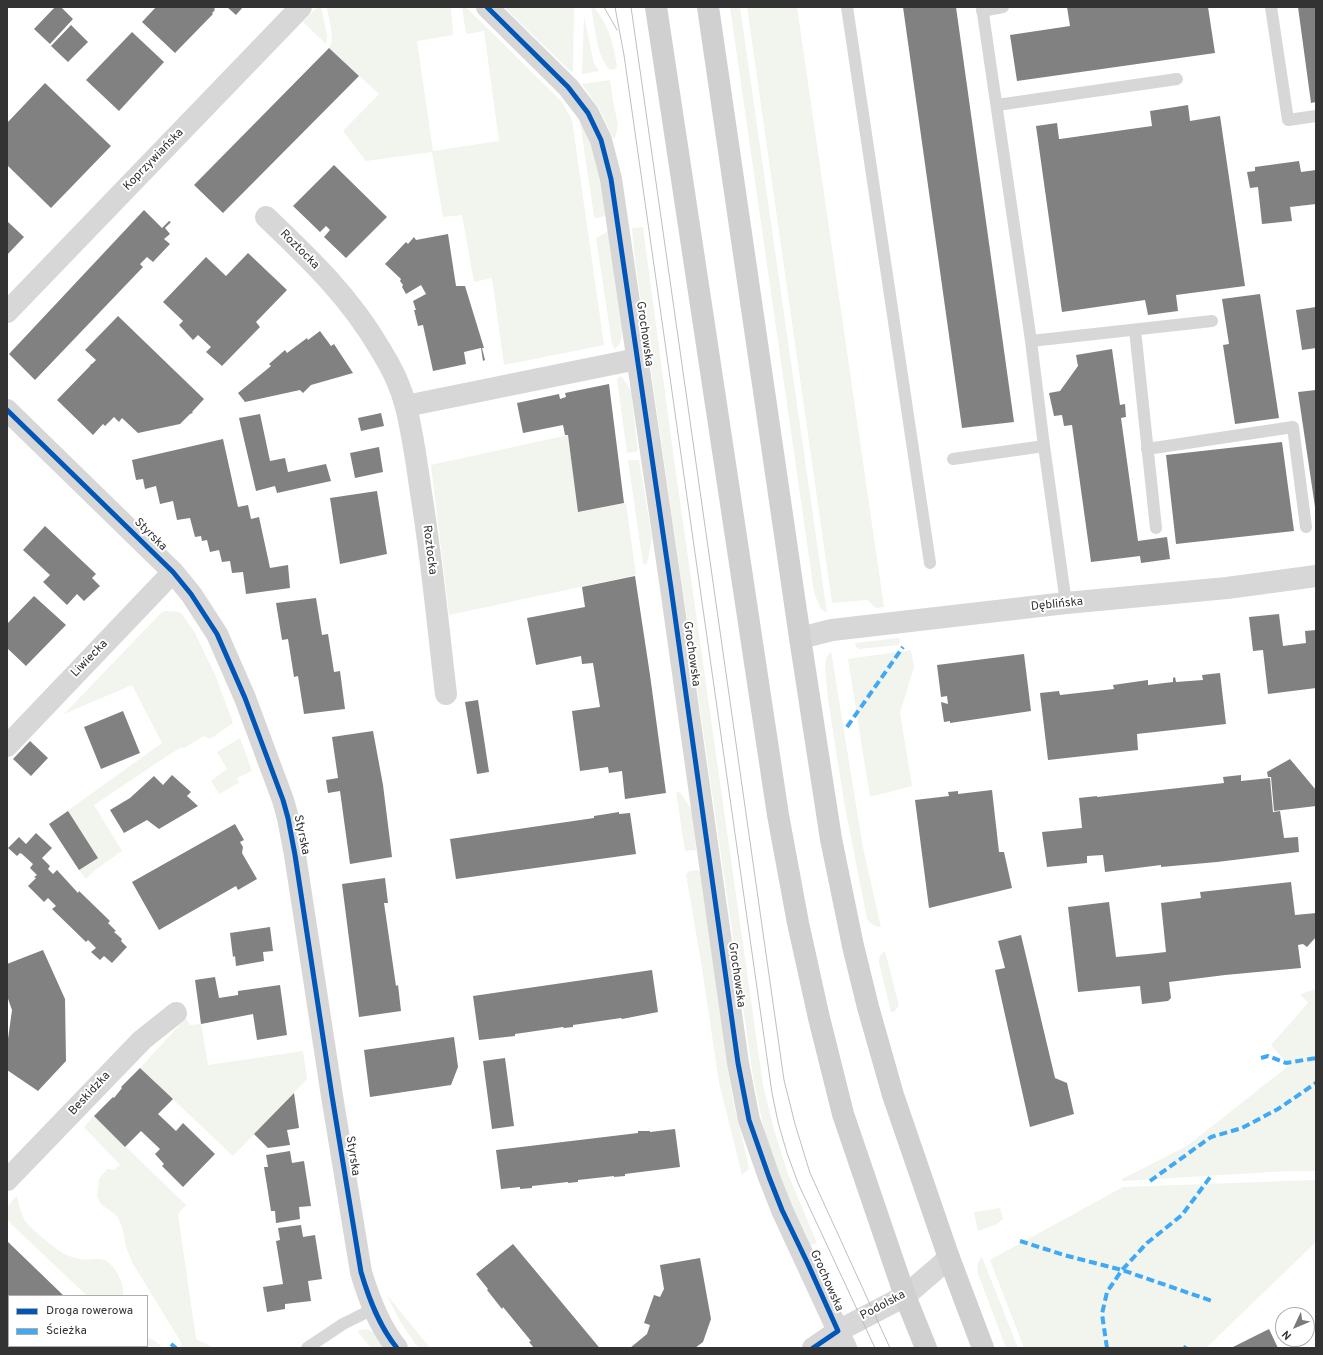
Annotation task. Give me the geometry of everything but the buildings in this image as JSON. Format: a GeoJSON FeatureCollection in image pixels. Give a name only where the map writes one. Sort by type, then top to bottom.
{"type":"FeatureCollection","features":[{"type":"Feature","properties":{"kind":"main road"},"geometry":{"type":"LineString","coordinates":[[656,7],[778,815],[798,923],[819,1018],[844,1114],[905,1296],[926,1348]]}},
{"type":"Feature","properties":{"kind":"main road"},"geometry":{"type":"LineString","coordinates":[[708,7],[800,638],[831,839],[853,946],[868,1007],[893,1095],[949,1258],[983,1348]]}},
{"type":"Feature","properties":{"kind":"street","name":"Koprzywiańska"},"geometry":{"type":"LineString","coordinates":[[7,312],[301,7]]}},
{"type":"Feature","properties":{"kind":"street","name":"Grochowska"},"geometry":{"type":"LineString","coordinates":[[487,7],[568,87],[588,113],[601,140],[611,179],[671,588],[738,1064],[749,1120],[782,1210],[842,1339]]}},
{"type":"Feature","properties":{"kind":"street","name":"Roztocka"},"geometry":{"type":"LineString","coordinates":[[266,217],[339,290],[381,350],[397,382],[406,406],[425,515],[446,694]]}},
{"type":"Feature","properties":{"kind":"street"},"geometry":{"type":"LineString","coordinates":[[406,406],[637,359]]}},
{"type":"Feature","properties":{"kind":"street","name":"Styrska"},"geometry":{"type":"LineString","coordinates":[[7,410],[173,572],[191,594],[220,640],[256,726],[288,818],[296,855],[332,1096],[361,1272],[366,1292],[373,1309],[387,1334],[398,1348]]}},
{"type":"Feature","properties":{"kind":"street","name":"Liwiecka"},"geometry":{"type":"LineString","coordinates":[[7,746],[173,572]]}},
{"type":"Feature","properties":{"kind":"street","name":"Dęblińska"},"geometry":{"type":"LineString","coordinates":[[800,638],[832,630],[1066,603],[1227,588],[1316,576]]}},
{"type":"Feature","properties":{"kind":"street","name":"Beskidzka"},"geometry":{"type":"LineString","coordinates":[[7,1180],[142,1040],[176,1013]]}},
{"type":"Feature","properties":{"kind":"street","name":"Podolska"},"geometry":{"type":"LineString","coordinates":[[813,1348],[842,1339],[905,1296],[949,1258]]}},
{"type":"Feature","properties":{"kind":"lane"},"geometry":{"type":"LineString","coordinates":[[846,7],[930,563]]}},
{"type":"Feature","properties":{"kind":"lane"},"geometry":{"type":"LineString","coordinates":[[1003,7],[982,9],[1031,341],[1066,603]]}},
{"type":"Feature","properties":{"kind":"lane"},"geometry":{"type":"LineString","coordinates":[[1271,7],[1288,120],[1316,116]]}},
{"type":"Feature","properties":{"kind":"lane"},"geometry":{"type":"LineString","coordinates":[[997,105],[1177,79]]}},
{"type":"Feature","properties":{"kind":"lane"},"geometry":{"type":"LineString","coordinates":[[1031,341],[1212,321]]}},
{"type":"Feature","properties":{"kind":"lane"},"geometry":{"type":"LineString","coordinates":[[1135,330],[1156,528]]}},
{"type":"Feature","properties":{"kind":"lane"},"geometry":{"type":"LineString","coordinates":[[1148,449],[1293,427],[1306,527]]}},
{"type":"Feature","properties":{"kind":"lane"},"geometry":{"type":"LineString","coordinates":[[953,459],[1044,446]]}},
{"type":"Feature","properties":{"kind":"lane"},"geometry":{"type":"LineString","coordinates":[[308,1348],[344,1324],[373,1309]]}},
{"type":"Feature","properties":{"kind":"shaded area"},"geometry":{"type":"Polygon","coordinates":[[[319,7],[321,7],[327,35],[326,44],[303,22],[319,7]]]}},
{"type":"Feature","properties":{"kind":"shaded area"},"geometry":{"type":"Polygon","coordinates":[[[327,7],[451,7],[453,35],[417,41],[433,151],[499,141],[484,31],[466,34],[462,7],[466,7],[562,102],[572,120],[604,345],[504,365],[492,278],[474,282],[462,215],[443,217],[432,152],[366,161],[343,131],[379,94],[329,48],[332,40],[332,34],[327,7]]]}},
{"type":"Feature","properties":{"kind":"shaded area"},"geometry":{"type":"Polygon","coordinates":[[[504,7],[574,7],[573,71],[571,72],[504,7]]]}},
{"type":"Feature","properties":{"kind":"shaded area"},"geometry":{"type":"Polygon","coordinates":[[[591,7],[594,7],[607,28],[614,51],[617,68],[610,70],[602,57],[597,40],[591,7]]]}},
{"type":"Feature","properties":{"kind":"shaded area"},"geometry":{"type":"Polygon","coordinates":[[[730,7],[740,7],[827,613],[820,608],[814,592],[730,7]]]}},
{"type":"Feature","properties":{"kind":"shaded area"},"geometry":{"type":"Polygon","coordinates":[[[747,7],[797,7],[884,607],[876,608],[867,600],[832,603],[747,7]]]}},
{"type":"Feature","properties":{"kind":"shaded area"},"geometry":{"type":"Polygon","coordinates":[[[584,16],[594,64],[599,71],[582,74],[584,16]]]}},
{"type":"Feature","properties":{"kind":"shaded area"},"geometry":{"type":"Polygon","coordinates":[[[610,80],[618,125],[615,139],[613,138],[600,110],[582,84],[610,80]]]}},
{"type":"Feature","properties":{"kind":"shaded area"},"geometry":{"type":"Polygon","coordinates":[[[580,122],[595,155],[601,180],[606,216],[596,218],[594,216],[580,122]]]}},
{"type":"Feature","properties":{"kind":"shaded area"},"geometry":{"type":"Polygon","coordinates":[[[643,227],[672,445],[763,1085],[774,1130],[788,1174],[817,1243],[811,1245],[789,1199],[765,1135],[753,1076],[635,260],[632,228],[643,227]]]}},
{"type":"Feature","properties":{"kind":"shaded area"},"geometry":{"type":"Polygon","coordinates":[[[609,231],[622,330],[621,341],[615,349],[612,344],[596,238],[609,231]]]}},
{"type":"Feature","properties":{"kind":"shaded area"},"geometry":{"type":"Polygon","coordinates":[[[620,376],[623,378],[631,391],[638,451],[627,453],[617,379],[620,376]]]}},
{"type":"Feature","properties":{"kind":"shaded area"},"geometry":{"type":"Polygon","coordinates":[[[568,435],[579,512],[626,503],[636,575],[449,615],[431,465],[568,435]]]}},
{"type":"Feature","properties":{"kind":"shaded area"},"geometry":{"type":"Polygon","coordinates":[[[628,460],[639,460],[652,537],[647,564],[643,564],[628,460]]]}},
{"type":"Feature","properties":{"kind":"shaded area"},"geometry":{"type":"Polygon","coordinates":[[[162,612],[178,612],[182,614],[195,633],[216,677],[233,723],[210,739],[204,736],[184,748],[182,747],[170,754],[94,805],[122,851],[95,870],[86,879],[49,824],[162,743],[132,685],[64,714],[162,612]]]}},
{"type":"Feature","properties":{"kind":"shaded area"},"geometry":{"type":"Polygon","coordinates":[[[899,638],[900,643],[898,645],[859,649],[856,647],[855,643],[899,638]]]}},
{"type":"Feature","properties":{"kind":"shaded area"},"geometry":{"type":"Polygon","coordinates":[[[911,650],[914,667],[900,713],[912,786],[870,797],[848,659],[911,650]]]}},
{"type":"Feature","properties":{"kind":"shaded area"},"geometry":{"type":"Polygon","coordinates":[[[831,651],[863,848],[881,927],[873,925],[867,919],[844,802],[828,699],[825,669],[826,659],[831,651]]]}},
{"type":"Feature","properties":{"kind":"shaded area"},"geometry":{"type":"Polygon","coordinates":[[[240,738],[252,771],[237,778],[239,783],[219,794],[211,781],[227,769],[217,752],[240,738]]]}},
{"type":"Feature","properties":{"kind":"shaded area"},"geometry":{"type":"Polygon","coordinates":[[[676,792],[681,793],[693,813],[696,850],[685,851],[676,792]]]}},
{"type":"Feature","properties":{"kind":"shaded area"},"geometry":{"type":"Polygon","coordinates":[[[698,870],[701,873],[732,1093],[749,1169],[742,1175],[719,1083],[686,874],[690,871],[698,870]]]}},
{"type":"Feature","properties":{"kind":"shaded area"},"geometry":{"type":"Polygon","coordinates":[[[885,951],[899,1006],[894,1012],[891,1012],[879,963],[880,956],[885,951]]]}},
{"type":"Feature","properties":{"kind":"shaded area"},"geometry":{"type":"Polygon","coordinates":[[[1316,988],[1316,1171],[1288,1171],[1122,1181],[1122,1179],[1187,1146],[1287,1067],[1286,1063],[1271,1045],[1308,1003],[1300,994],[1316,988]]]}},
{"type":"Feature","properties":{"kind":"shaded area"},"geometry":{"type":"Polygon","coordinates":[[[186,1018],[190,1025],[201,1024],[208,1065],[303,1051],[307,1079],[233,1156],[140,1068],[186,1018]]]}},
{"type":"Feature","properties":{"kind":"shaded area"},"geometry":{"type":"Polygon","coordinates":[[[94,1116],[186,1205],[178,1214],[196,1339],[214,1348],[178,1348],[181,1347],[181,1342],[133,1264],[126,1247],[122,1226],[117,1216],[101,1204],[97,1196],[99,1179],[107,1169],[114,1170],[120,1165],[84,1127],[94,1116]]]}},
{"type":"Feature","properties":{"kind":"shaded area"},"geometry":{"type":"Polygon","coordinates":[[[1316,1180],[1316,1242],[1206,1348],[1024,1348],[990,1260],[1123,1187],[1316,1180]]]}},
{"type":"Feature","properties":{"kind":"shaded area"},"geometry":{"type":"Polygon","coordinates":[[[17,1196],[25,1221],[64,1254],[73,1258],[101,1259],[108,1262],[115,1270],[121,1281],[123,1295],[86,1295],[7,1220],[7,1207],[17,1196]]]}},
{"type":"Feature","properties":{"kind":"shaded area"},"geometry":{"type":"Polygon","coordinates":[[[1000,1208],[1003,1219],[997,1224],[978,1231],[974,1212],[1000,1208]]]}},
{"type":"Feature","properties":{"kind":"shaded area"},"geometry":{"type":"Polygon","coordinates":[[[982,1257],[1018,1348],[1006,1348],[978,1274],[978,1265],[982,1257]]]}},
{"type":"Feature","properties":{"kind":"shaded area"},"geometry":{"type":"Polygon","coordinates":[[[387,1295],[430,1348],[419,1348],[401,1323],[387,1295]]]}},
{"type":"Feature","properties":{"kind":"shaded area"},"geometry":{"type":"Polygon","coordinates":[[[366,1329],[375,1333],[388,1348],[371,1348],[357,1331],[366,1329]]]}},
{"type":"Feature","properties":{"kind":"shaded area"},"geometry":{"type":"Polygon","coordinates":[[[148,1338],[163,1348],[113,1348],[148,1347],[148,1338]]]}},
{"type":"Feature","properties":{"kind":"tram line"},"geometry":{"type":"LineString","coordinates":[[604,7],[617,30]]}},
{"type":"Feature","properties":{"kind":"tram line"},"geometry":{"type":"LineString","coordinates":[[615,7],[624,55],[772,1093],[778,1122],[798,1183],[875,1348]]}},
{"type":"Feature","properties":{"kind":"tram line"},"geometry":{"type":"LineString","coordinates":[[631,7],[784,1080],[795,1124],[810,1173],[890,1348]]}},
{"type":"Feature","properties":{"kind":"marked path"},"geometry":{"type":"LineString","coordinates":[[847,727],[903,647]]}},
{"type":"Feature","properties":{"kind":"marked path"},"geometry":{"type":"LineString","coordinates":[[1261,1058],[1268,1056],[1286,1063],[1316,1058]]}},
{"type":"Feature","properties":{"kind":"marked path"},"geometry":{"type":"LineString","coordinates":[[1150,1181],[1211,1137],[1242,1128],[1278,1109],[1316,1083]]}},
{"type":"Feature","properties":{"kind":"marked path"},"geometry":{"type":"LineString","coordinates":[[1107,1348],[1102,1314],[1107,1292],[1122,1270],[1147,1243],[1182,1215],[1211,1176]]}},
{"type":"Feature","properties":{"kind":"marked path"},"geometry":{"type":"LineString","coordinates":[[1020,1241],[1064,1255],[1122,1270],[1212,1301]]}},
{"type":"Feature","properties":{"kind":"marked path"},"geometry":{"type":"LineString","coordinates":[[171,1344],[176,1348]]}},
{"type":"Feature","properties":{"kind":"cycle path"},"geometry":{"type":"LineString","coordinates":[[487,7],[568,87],[588,113],[601,140],[611,179],[671,588],[738,1063],[749,1120],[782,1210],[838,1331],[813,1348]]}},
{"type":"Feature","properties":{"kind":"cycle path"},"geometry":{"type":"LineString","coordinates":[[7,410],[173,572],[191,594],[217,634],[245,698],[283,800],[288,818],[361,1272],[375,1312],[385,1331],[397,1348]]}}]}
